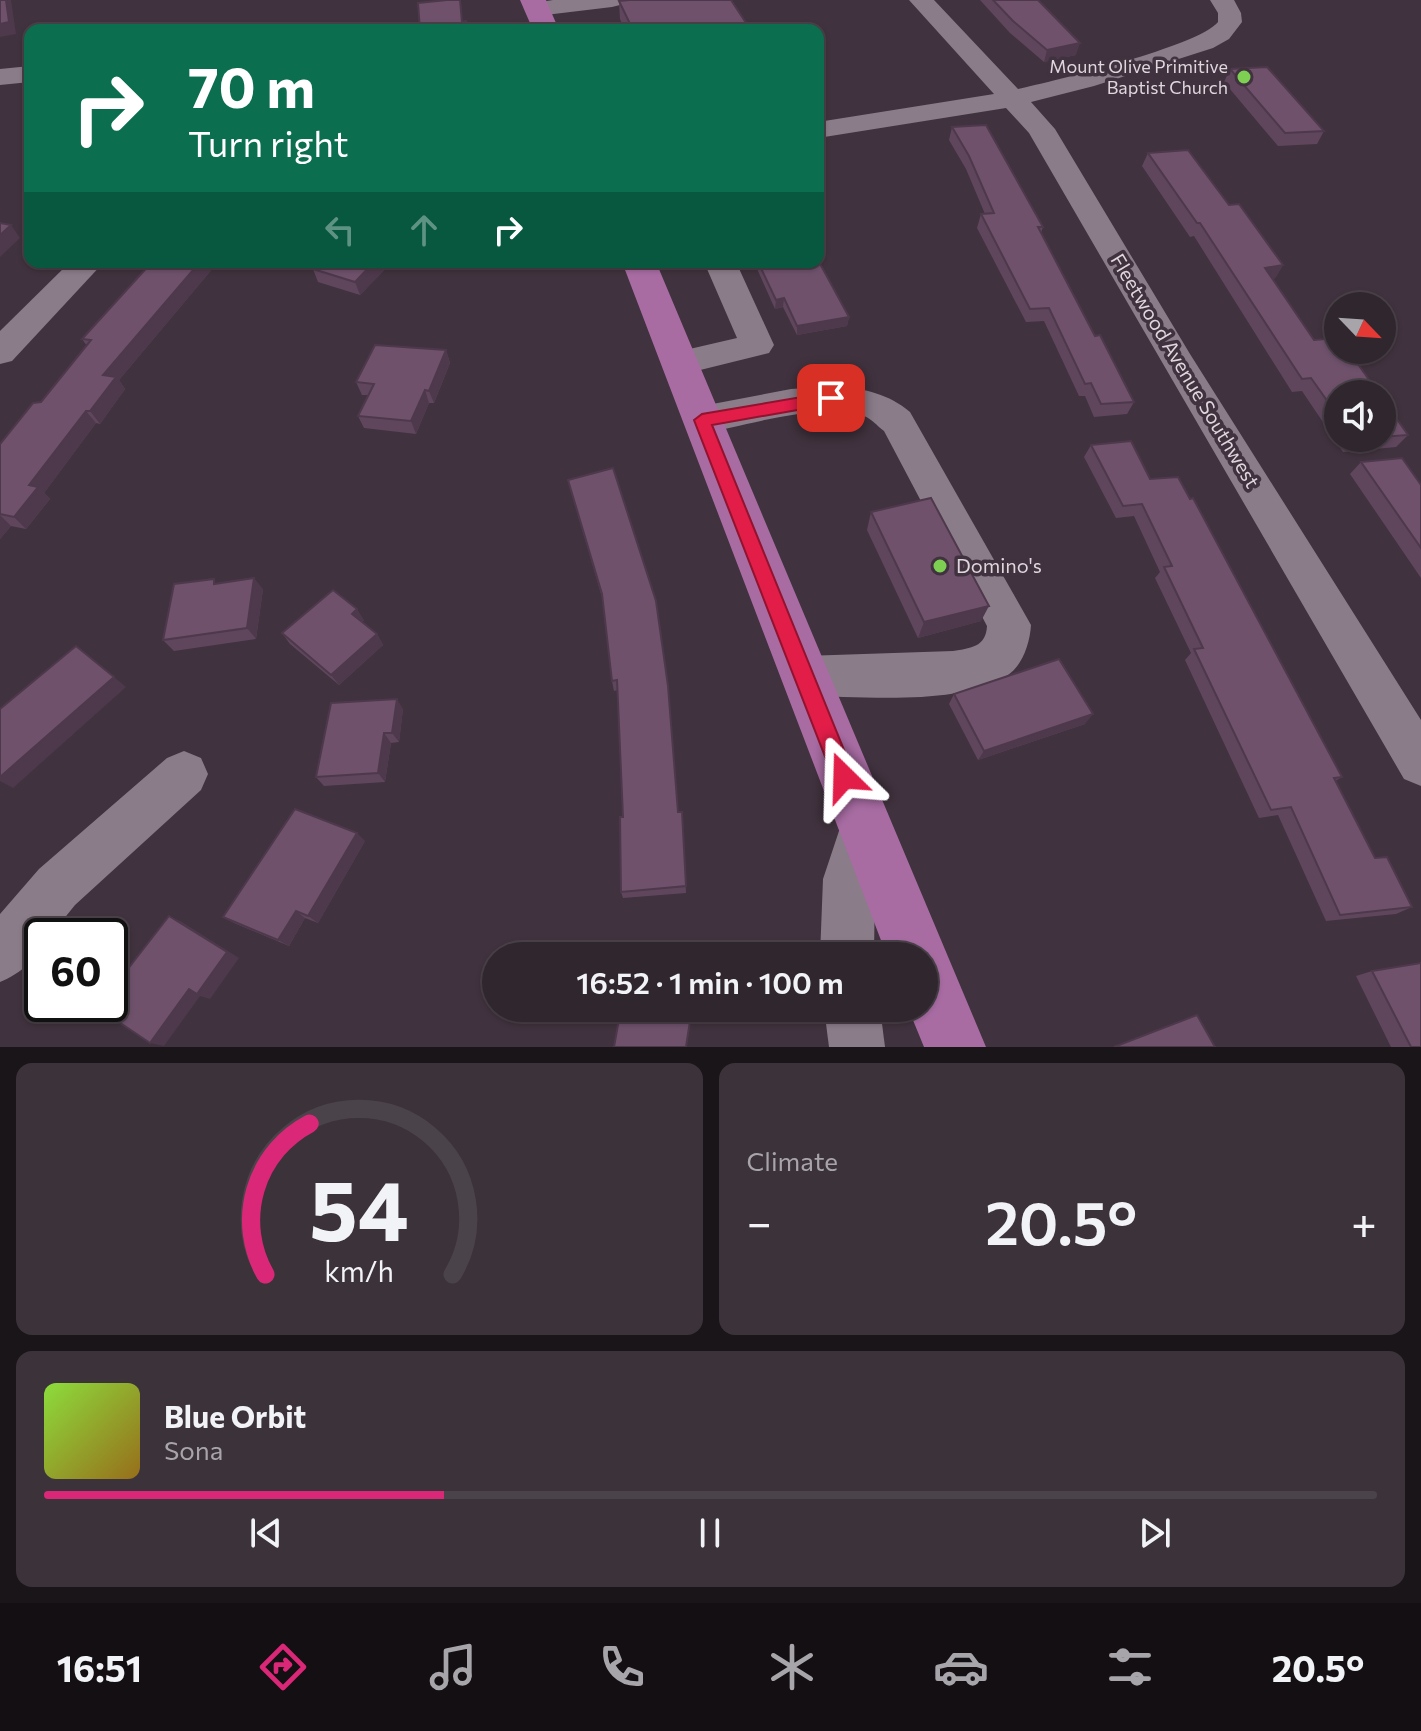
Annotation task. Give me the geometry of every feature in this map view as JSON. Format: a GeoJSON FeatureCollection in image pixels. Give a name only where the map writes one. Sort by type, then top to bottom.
{"type":"FeatureCollection","features":[{"type":"Feature","properties":{"kind":"main road"},"geometry":{"type":"LineString","coordinates":[[644,268],[911,942]]}},
{"type":"Feature","properties":{"kind":"main road"},"geometry":{"type":"LineString","coordinates":[[938,1006],[955,1047]]}},
{"type":"Feature","properties":{"kind":"street"},"geometry":{"type":"LineString","coordinates":[[539,13],[612,0]]}},
{"type":"Feature","properties":{"kind":"street","name":"Fleetwood Avenue Southwest"},"geometry":{"type":"LineString","coordinates":[[921,0],[1041,129],[1178,363],[1421,763]]}},
{"type":"Feature","properties":{"kind":"street"},"geometry":{"type":"LineString","coordinates":[[824,129],[1014,99],[1119,72],[1210,39],[1224,30],[1230,21],[1230,11],[1222,0]]}},
{"type":"Feature","properties":{"kind":"street"},"geometry":{"type":"LineString","coordinates":[[0,77],[24,75]]}},
{"type":"Feature","properties":{"kind":"street"},"geometry":{"type":"LineString","coordinates":[[0,352],[82,268]]}},
{"type":"Feature","properties":{"kind":"street"},"geometry":{"type":"LineString","coordinates":[[680,363],[757,345],[723,268]]}},
{"type":"Feature","properties":{"kind":"street"},"geometry":{"type":"LineString","coordinates":[[702,420],[831,398],[857,400],[881,408],[897,422],[1009,625],[1009,638],[1004,650],[991,661],[959,670],[804,676]]}},
{"type":"Feature","properties":{"kind":"street"},"geometry":{"type":"LineString","coordinates":[[0,955],[57,887],[184,774]]}},
{"type":"Feature","properties":{"kind":"street"},"geometry":{"type":"LineString","coordinates":[[847,942],[849,879],[864,828]]}},
{"type":"Feature","properties":{"kind":"street"},"geometry":{"type":"LineString","coordinates":[[854,1022],[857,1047]]}},
{"type":"Feature","properties":{"kind":"building"},"geometry":{"type":"Polygon","coordinates":[[[0,0],[6,0],[9,22],[0,24],[0,0]]]}},
{"type":"Feature","properties":{"kind":"building"},"geometry":{"type":"Polygon","coordinates":[[[460,0],[462,22],[466,21],[467,24],[420,24],[418,3],[460,0]]]}},
{"type":"Feature","properties":{"kind":"building"},"geometry":{"type":"Polygon","coordinates":[[[731,0],[747,24],[630,24],[619,1],[731,0]]]}},
{"type":"Feature","properties":{"kind":"building"},"geometry":{"type":"Polygon","coordinates":[[[993,0],[1038,0],[1080,43],[1047,50],[993,0]]]}},
{"type":"Feature","properties":{"kind":"building"},"geometry":{"type":"Polygon","coordinates":[[[1267,67],[1324,131],[1285,133],[1230,69],[1267,67]]]}},
{"type":"Feature","properties":{"kind":"building"},"geometry":{"type":"Polygon","coordinates":[[[986,125],[1043,227],[1038,227],[1095,336],[1100,335],[1134,402],[1101,404],[1091,383],[1085,384],[1049,308],[1030,309],[981,214],[994,213],[969,156],[952,127],[986,125]]]}},
{"type":"Feature","properties":{"kind":"building"},"geometry":{"type":"Polygon","coordinates":[[[1188,150],[1229,205],[1239,204],[1283,265],[1265,268],[1314,340],[1324,339],[1324,364],[1358,364],[1369,380],[1324,380],[1324,396],[1311,378],[1302,379],[1200,223],[1197,223],[1148,153],[1188,150]]]}},
{"type":"Feature","properties":{"kind":"building"},"geometry":{"type":"Polygon","coordinates":[[[0,223],[11,225],[0,235],[0,223]]]}},
{"type":"Feature","properties":{"kind":"building"},"geometry":{"type":"Polygon","coordinates":[[[147,268],[195,268],[103,375],[116,377],[29,485],[38,487],[14,517],[0,514],[0,444],[33,403],[41,402],[91,340],[82,339],[147,268]]]}},
{"type":"Feature","properties":{"kind":"building"},"geometry":{"type":"Polygon","coordinates":[[[314,268],[368,268],[355,282],[314,268]]]}},
{"type":"Feature","properties":{"kind":"building"},"geometry":{"type":"Polygon","coordinates":[[[761,268],[822,268],[849,317],[797,326],[784,298],[776,300],[761,268]]]}},
{"type":"Feature","properties":{"kind":"building"},"geometry":{"type":"Polygon","coordinates":[[[375,345],[446,350],[429,391],[425,390],[411,421],[358,416],[374,384],[356,382],[375,345]]]}},
{"type":"Feature","properties":{"kind":"building"},"geometry":{"type":"Polygon","coordinates":[[[1396,418],[1408,435],[1396,436],[1396,418]]]}},
{"type":"Feature","properties":{"kind":"building"},"geometry":{"type":"Polygon","coordinates":[[[1131,441],[1150,479],[1178,477],[1190,499],[1193,498],[1342,777],[1334,778],[1375,858],[1387,857],[1412,907],[1340,915],[1291,807],[1271,810],[1194,649],[1203,648],[1164,567],[1172,566],[1142,504],[1123,506],[1091,445],[1131,441]]]}},
{"type":"Feature","properties":{"kind":"building"},"geometry":{"type":"Polygon","coordinates":[[[1402,458],[1421,485],[1421,548],[1361,462],[1402,458]]]}},
{"type":"Feature","properties":{"kind":"building"},"geometry":{"type":"Polygon","coordinates":[[[613,468],[656,601],[668,686],[678,812],[682,812],[686,886],[621,892],[620,817],[623,817],[617,680],[612,681],[602,594],[568,480],[613,468]]]}},
{"type":"Feature","properties":{"kind":"building"},"geometry":{"type":"Polygon","coordinates":[[[931,498],[989,606],[924,622],[871,512],[931,498]]]}},
{"type":"Feature","properties":{"kind":"building"},"geometry":{"type":"Polygon","coordinates":[[[254,578],[247,628],[163,640],[174,584],[214,579],[214,584],[254,578]]]}},
{"type":"Feature","properties":{"kind":"building"},"geometry":{"type":"Polygon","coordinates":[[[333,590],[357,609],[352,614],[377,634],[331,675],[282,633],[333,590]]]}},
{"type":"Feature","properties":{"kind":"building"},"geometry":{"type":"Polygon","coordinates":[[[76,646],[114,677],[0,777],[0,709],[76,646]]]}},
{"type":"Feature","properties":{"kind":"building"},"geometry":{"type":"Polygon","coordinates":[[[1059,659],[1093,714],[984,751],[954,694],[1059,659]]]}},
{"type":"Feature","properties":{"kind":"building"},"geometry":{"type":"Polygon","coordinates":[[[397,699],[392,733],[384,733],[378,773],[316,777],[331,703],[397,699]]]}},
{"type":"Feature","properties":{"kind":"building"},"geometry":{"type":"Polygon","coordinates":[[[295,809],[357,833],[308,916],[296,911],[278,940],[223,917],[295,809]]]}},
{"type":"Feature","properties":{"kind":"building"},"geometry":{"type":"Polygon","coordinates":[[[169,916],[227,952],[197,994],[189,989],[150,1043],[119,1022],[128,1022],[128,969],[169,916]]]}},
{"type":"Feature","properties":{"kind":"building"},"geometry":{"type":"Polygon","coordinates":[[[1421,963],[1421,1047],[1411,1047],[1372,971],[1421,963]]]}},
{"type":"Feature","properties":{"kind":"building"},"geometry":{"type":"Polygon","coordinates":[[[1197,1015],[1215,1047],[1114,1047],[1197,1015]]]}},
{"type":"Feature","properties":{"kind":"building"},"geometry":{"type":"Polygon","coordinates":[[[618,1022],[690,1022],[686,1047],[614,1047],[618,1022]]]}},
{"type":"Feature","properties":{"kind":"place","name":"Mount Olive Primitive Baptist Church"},"geometry":{"type":"Point","coordinates":[1244,77]}},
{"type":"Feature","properties":{"kind":"place","name":"Domino's"},"geometry":{"type":"Point","coordinates":[940,566]}},
{"type":"Feature","properties":{"kind":"route"},"geometry":{"type":"LineString","coordinates":[[831,398],[702,420],[844,777]]}}]}
